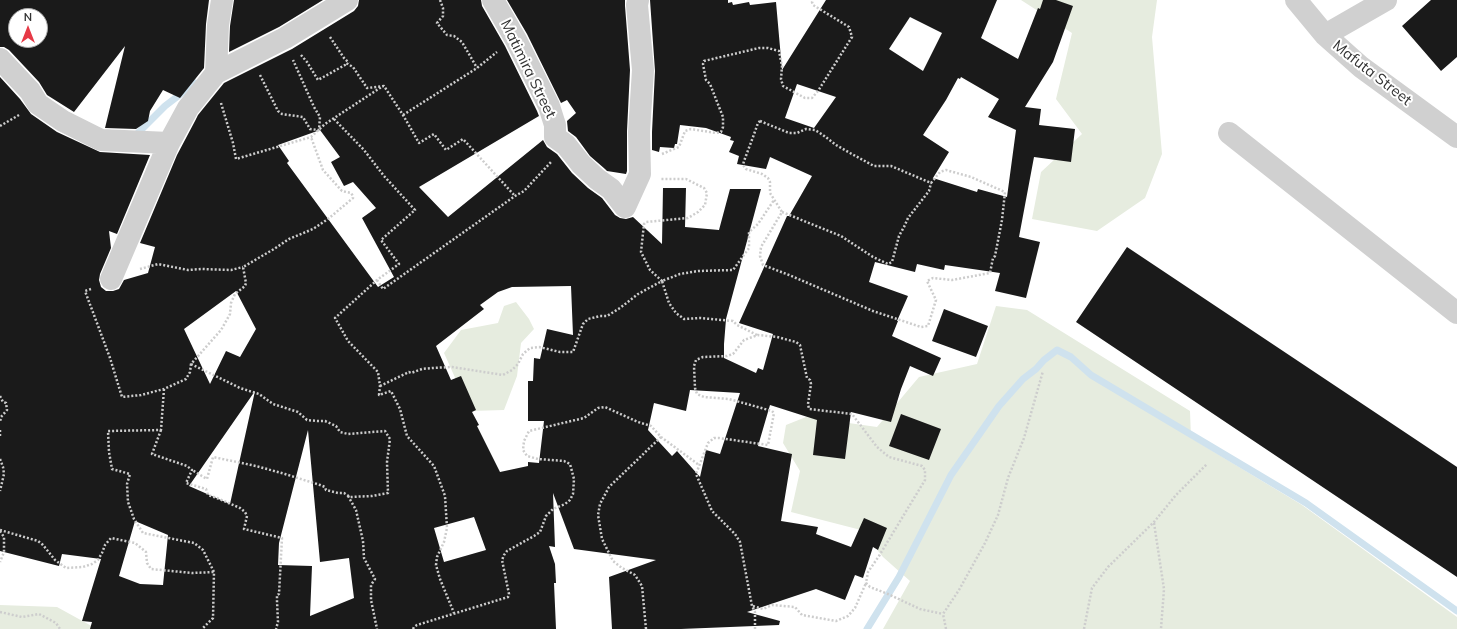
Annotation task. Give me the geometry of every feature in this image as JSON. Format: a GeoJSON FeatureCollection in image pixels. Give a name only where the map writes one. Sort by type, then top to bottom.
{"type":"FeatureCollection","features":[{"type":"Feature","properties":{"kind":"street"},"geometry":{"type":"LineString","coordinates":[[216,73],[218,25],[222,0]]}},
{"type":"Feature","properties":{"kind":"street"},"geometry":{"type":"LineString","coordinates":[[111,279],[169,143],[188,108],[216,73],[285,38],[346,0]]}},
{"type":"Feature","properties":{"kind":"street","name":"Matimira Street"},"geometry":{"type":"LineString","coordinates":[[493,0],[516,40],[549,106],[555,125],[555,137],[566,145],[581,164],[597,179],[611,189],[625,207],[640,174]]}},
{"type":"Feature","properties":{"kind":"street"},"geometry":{"type":"LineString","coordinates":[[638,0],[636,6],[643,70],[639,132],[640,174]]}},
{"type":"Feature","properties":{"kind":"street","name":"Mafuta Street"},"geometry":{"type":"LineString","coordinates":[[1296,0],[1325,35],[1361,67],[1457,137]]}},
{"type":"Feature","properties":{"kind":"street"},"geometry":{"type":"LineString","coordinates":[[1325,35],[1386,0]]}},
{"type":"Feature","properties":{"kind":"street"},"geometry":{"type":"LineString","coordinates":[[0,58],[30,92],[38,104],[63,121],[101,140],[169,143]]}},
{"type":"Feature","properties":{"kind":"street"},"geometry":{"type":"LineString","coordinates":[[1229,133],[1457,313]]}},
{"type":"Feature","properties":{"kind":"path"},"geometry":{"type":"LineString","coordinates":[[440,0],[442,3],[444,16],[437,23],[447,35],[454,36],[462,42],[477,68]]}},
{"type":"Feature","properties":{"kind":"path"},"geometry":{"type":"LineString","coordinates":[[658,155],[671,152],[679,147],[685,131],[691,129],[716,133],[721,132],[723,127],[723,117],[710,84],[706,80],[703,64],[704,61],[759,48],[768,48],[779,51],[782,66],[781,79],[783,86],[805,98],[812,98],[852,37],[849,27],[813,6],[813,0]]}},
{"type":"Feature","properties":{"kind":"path"},"geometry":{"type":"LineString","coordinates":[[327,32],[344,58],[356,68],[354,70]]}},
{"type":"Feature","properties":{"kind":"path"},"geometry":{"type":"LineString","coordinates":[[285,38],[297,70],[320,117],[319,130]]}},
{"type":"Feature","properties":{"kind":"path"},"geometry":{"type":"LineString","coordinates":[[403,115],[477,68],[516,40]]}},
{"type":"Feature","properties":{"kind":"path"},"geometry":{"type":"LineString","coordinates":[[251,56],[278,111],[282,114],[303,117],[310,129],[319,130]]}},
{"type":"Feature","properties":{"kind":"path"},"geometry":{"type":"LineString","coordinates":[[307,62],[318,80],[346,63],[353,67],[367,88],[384,86]]}},
{"type":"Feature","properties":{"kind":"path"},"geometry":{"type":"LineString","coordinates":[[216,73],[218,92],[236,159],[311,137],[334,119],[384,86]]}},
{"type":"Feature","properties":{"kind":"path"},"geometry":{"type":"LineString","coordinates":[[384,86],[419,143],[434,134],[446,150],[463,139],[515,196]]}},
{"type":"Feature","properties":{"kind":"path"},"geometry":{"type":"LineString","coordinates":[[334,119],[364,150],[384,176],[415,210],[381,240],[399,264],[377,280],[335,318],[348,341],[378,372],[380,386],[379,395],[391,391],[400,409],[407,436],[434,466],[445,496],[447,528],[444,542],[437,557],[436,564],[440,579],[454,613]]}},
{"type":"Feature","properties":{"kind":"path"},"geometry":{"type":"LineString","coordinates":[[782,212],[762,247],[760,256],[763,265],[874,311],[921,327],[928,326],[936,300],[927,281],[933,278],[952,280],[990,273],[993,258],[995,256],[1006,197],[1005,192],[970,177],[946,170],[940,172],[931,182],[929,191],[908,218],[899,236],[892,262],[888,264],[841,236],[782,212],[770,193],[770,182],[768,178],[762,174],[746,170],[743,165],[760,121],[789,133],[797,133],[806,129],[815,130],[836,145],[874,166],[891,166],[931,182]]}},
{"type":"Feature","properties":{"kind":"path"},"geometry":{"type":"LineString","coordinates":[[243,267],[246,283],[245,286],[235,294],[231,303],[230,314],[221,330],[191,364],[189,377],[164,389],[141,395],[122,397],[110,358],[85,292],[111,279],[158,264],[188,270],[231,270],[243,267],[290,239],[313,229],[328,219],[346,202],[353,198],[353,196],[351,193],[342,191],[323,170],[311,137]]}},
{"type":"Feature","properties":{"kind":"path"},"geometry":{"type":"LineString","coordinates":[[377,280],[383,289],[524,191],[566,145]]}},
{"type":"Feature","properties":{"kind":"path"},"geometry":{"type":"LineString","coordinates":[[640,174],[646,179],[686,179],[704,188],[707,193],[705,205],[698,212],[688,218],[646,222],[644,224],[641,252],[650,270],[662,281],[669,303],[676,313],[684,319],[700,318],[733,321],[737,325],[758,335],[777,337],[796,342],[800,345],[807,378],[810,380],[811,384],[808,404],[809,409],[852,414],[877,448],[889,457],[909,464],[922,466],[925,470],[925,480],[868,572],[866,583],[856,608],[848,616],[836,621],[802,615],[795,607],[772,605],[763,609],[752,606]]}},
{"type":"Feature","properties":{"kind":"path"},"geometry":{"type":"LineString","coordinates":[[380,386],[410,372],[432,368],[452,367],[503,375],[512,370],[518,364],[523,354],[530,348],[539,347],[560,352],[573,352],[583,324],[588,319],[607,316],[638,294],[662,281],[680,274],[698,271],[733,270],[749,248],[749,232],[758,224],[774,200]]}},
{"type":"Feature","properties":{"kind":"path"},"geometry":{"type":"LineString","coordinates":[[755,629],[755,612],[752,606],[740,542],[735,534],[712,511],[696,474],[708,442],[714,438],[765,446],[769,444],[774,416],[772,411],[729,399],[704,397],[697,394],[695,388],[694,366],[696,360],[703,357],[727,356],[733,354],[744,340],[758,335]]}},
{"type":"Feature","properties":{"kind":"path"},"geometry":{"type":"LineString","coordinates":[[164,389],[161,430],[152,454],[187,466],[207,479],[213,457],[280,473],[320,485],[325,487],[326,490],[347,494],[350,497],[372,496],[388,493],[387,462],[390,439],[385,431],[348,434],[340,432],[336,426],[325,421],[317,422],[307,420],[298,412],[273,404],[258,394],[240,388],[191,364]]}},
{"type":"Feature","properties":{"kind":"path"},"geometry":{"type":"LineString","coordinates":[[946,629],[943,614],[959,590],[985,544],[998,515],[1008,478],[1024,438],[1043,371]]}},
{"type":"Feature","properties":{"kind":"path"},"geometry":{"type":"LineString","coordinates":[[0,396],[3,402],[6,403],[7,412],[5,412],[1,417],[0,422]]}},
{"type":"Feature","properties":{"kind":"path"},"geometry":{"type":"LineString","coordinates":[[413,629],[417,625],[508,597],[509,594],[502,560],[504,555],[507,551],[540,532],[546,516],[553,509],[565,504],[573,494],[574,479],[570,464],[564,461],[538,459],[527,456],[523,450],[524,441],[529,431],[584,418],[598,408],[605,407],[638,422],[651,426],[661,437],[699,466]]}},
{"type":"Feature","properties":{"kind":"path"},"geometry":{"type":"LineString","coordinates":[[0,430],[0,436]]}},
{"type":"Feature","properties":{"kind":"path"},"geometry":{"type":"LineString","coordinates":[[161,430],[108,431],[109,452],[112,469],[130,474],[127,484],[128,502],[134,519],[143,533],[194,543],[203,550],[214,572],[213,618],[202,629]]}},
{"type":"Feature","properties":{"kind":"path"},"geometry":{"type":"LineString","coordinates":[[646,629],[642,586],[635,575],[613,561],[602,539],[598,515],[600,504],[609,487],[661,437]]}},
{"type":"Feature","properties":{"kind":"path"},"geometry":{"type":"LineString","coordinates":[[0,459],[3,467],[0,491]]}},
{"type":"Feature","properties":{"kind":"path"},"geometry":{"type":"LineString","coordinates":[[1084,629],[1092,588],[1108,567],[1154,522],[1176,495],[1207,464]]}},
{"type":"Feature","properties":{"kind":"path"},"geometry":{"type":"LineString","coordinates":[[192,470],[186,483],[206,489],[208,495],[240,508],[247,516],[244,529],[282,538],[279,594],[277,595],[278,622],[276,629]]}},
{"type":"Feature","properties":{"kind":"path"},"geometry":{"type":"LineString","coordinates":[[347,494],[356,510],[363,541],[364,558],[375,579],[371,585],[371,600],[377,629]]}},
{"type":"Feature","properties":{"kind":"path"},"geometry":{"type":"LineString","coordinates":[[1154,522],[1164,589],[1161,629]]}},
{"type":"Feature","properties":{"kind":"path"},"geometry":{"type":"LineString","coordinates":[[0,531],[38,541],[55,560],[66,568],[83,567],[98,560],[104,545],[111,538],[136,543],[146,552],[147,563],[151,570],[192,573],[214,572]]}},
{"type":"Feature","properties":{"kind":"path"},"geometry":{"type":"LineString","coordinates":[[0,531],[4,537],[4,552],[0,562]]}},
{"type":"Feature","properties":{"kind":"path"},"geometry":{"type":"LineString","coordinates":[[866,583],[870,587],[920,609],[943,614]]}},
{"type":"Feature","properties":{"kind":"path"},"geometry":{"type":"LineString","coordinates":[[0,612],[22,617],[39,614],[56,623],[60,629]]}},
{"type":"Feature","properties":{"kind":"shaded area"},"geometry":{"type":"Polygon","coordinates":[[[1021,0],[1157,0],[1152,37],[1162,154],[1145,198],[1097,231],[1032,219],[1041,172],[1082,134],[1056,99],[1072,33],[1021,0]]]}},
{"type":"Feature","properties":{"kind":"shaded area"},"geometry":{"type":"Polygon","coordinates":[[[516,302],[529,319],[534,329],[521,343],[517,376],[504,410],[470,411],[444,353],[461,330],[498,323],[504,306],[516,302]]]}},
{"type":"Feature","properties":{"kind":"shaded area"},"geometry":{"type":"Polygon","coordinates":[[[996,306],[1027,310],[1190,411],[1191,438],[1302,505],[1457,617],[1457,629],[883,629],[910,581],[883,557],[861,530],[791,512],[800,471],[783,443],[786,425],[806,417],[877,427],[919,377],[977,364],[996,306]]]}},
{"type":"Feature","properties":{"kind":"shaded area"},"geometry":{"type":"Polygon","coordinates":[[[0,605],[57,607],[97,629],[0,629],[0,605]]]}},
{"type":"Feature","properties":{"kind":"building"},"geometry":{"type":"Polygon","coordinates":[[[0,0],[209,0],[206,24],[204,68],[180,98],[163,90],[150,111],[148,121],[136,129],[105,128],[125,46],[74,112],[47,95],[39,82],[9,50],[4,47],[0,47],[0,0]]]}},
{"type":"Feature","properties":{"kind":"building"},"geometry":{"type":"Polygon","coordinates":[[[234,0],[323,0],[279,27],[229,52],[230,26],[234,0]]]}},
{"type":"Feature","properties":{"kind":"building"},"geometry":{"type":"Polygon","coordinates":[[[359,0],[481,0],[482,6],[505,46],[537,111],[539,116],[419,187],[448,217],[543,140],[547,147],[557,154],[572,173],[588,188],[602,198],[615,215],[626,219],[633,217],[662,244],[663,188],[686,188],[685,227],[719,230],[730,189],[761,189],[726,319],[724,344],[724,358],[756,373],[758,368],[763,370],[773,334],[739,323],[787,216],[789,216],[812,176],[770,157],[766,169],[737,164],[739,156],[729,152],[734,141],[730,140],[731,137],[706,128],[680,125],[677,144],[675,144],[674,148],[660,147],[659,152],[652,150],[655,71],[650,0],[728,0],[728,3],[732,2],[733,5],[749,2],[750,5],[776,2],[782,70],[826,0],[997,0],[981,38],[1018,59],[1038,8],[1040,9],[1043,0],[1056,0],[1073,6],[1053,62],[1025,107],[1041,109],[1039,125],[1075,129],[1071,162],[1034,157],[1019,237],[1040,242],[1026,298],[995,291],[1000,273],[945,265],[944,270],[917,264],[915,272],[875,262],[869,282],[908,296],[892,336],[941,358],[933,376],[910,366],[891,422],[851,412],[845,459],[813,455],[817,420],[770,405],[758,446],[792,454],[781,521],[818,527],[816,534],[851,547],[864,518],[887,528],[878,550],[873,547],[863,578],[855,575],[845,600],[816,589],[747,612],[780,621],[779,625],[681,629],[612,629],[609,577],[656,560],[574,549],[553,493],[555,547],[549,546],[555,564],[556,583],[554,583],[556,629],[90,629],[92,622],[82,621],[101,559],[62,554],[59,566],[0,551],[0,77],[20,99],[31,114],[57,132],[100,152],[150,155],[117,234],[109,231],[111,248],[99,280],[101,287],[106,291],[113,291],[119,289],[124,280],[148,273],[155,247],[140,243],[177,155],[198,115],[224,83],[292,49],[354,11],[358,6],[359,0]],[[910,17],[889,49],[923,71],[942,33],[910,17]],[[961,77],[960,79],[958,78],[946,100],[923,135],[949,152],[933,178],[977,192],[978,189],[1007,197],[1016,130],[988,117],[999,99],[961,77]],[[797,84],[785,118],[814,128],[836,97],[797,84]],[[320,130],[278,145],[289,161],[287,163],[378,287],[394,277],[362,218],[376,208],[353,182],[344,186],[331,162],[340,157],[320,130]],[[571,286],[512,287],[498,292],[480,305],[484,309],[436,346],[451,380],[461,376],[476,410],[472,412],[479,425],[477,426],[500,472],[528,466],[528,462],[539,463],[544,421],[528,421],[528,381],[533,381],[534,358],[540,359],[547,329],[573,335],[571,286]],[[236,291],[184,329],[210,384],[226,351],[240,357],[256,329],[236,291]],[[690,390],[686,411],[654,403],[648,430],[672,456],[677,451],[700,477],[706,450],[720,454],[740,393],[690,390]],[[255,391],[189,486],[230,504],[255,391]],[[308,430],[279,543],[278,565],[312,566],[310,616],[354,598],[349,558],[320,562],[308,430]],[[474,517],[434,528],[444,562],[486,550],[474,517]],[[135,521],[119,576],[140,584],[163,585],[168,535],[135,521]]]}},
{"type":"Feature","properties":{"kind":"building"},"geometry":{"type":"Polygon","coordinates":[[[507,0],[625,0],[630,70],[626,174],[607,171],[590,156],[576,137],[568,131],[567,121],[576,113],[567,100],[561,103],[527,34],[507,0]]]}},
{"type":"Feature","properties":{"kind":"building"},"geometry":{"type":"Polygon","coordinates":[[[1431,0],[1457,0],[1457,57],[1441,71],[1402,26],[1431,0]]]}},
{"type":"Feature","properties":{"kind":"building"},"geometry":{"type":"Polygon","coordinates":[[[1127,247],[1457,467],[1457,577],[1076,322],[1127,247]]]}},
{"type":"Feature","properties":{"kind":"building"},"geometry":{"type":"Polygon","coordinates":[[[944,309],[988,326],[976,357],[932,341],[944,309]]]}},
{"type":"Feature","properties":{"kind":"building"},"geometry":{"type":"Polygon","coordinates":[[[901,414],[941,429],[929,460],[889,446],[901,414]]]}},
{"type":"Feature","properties":{"kind":"waterway"},"geometry":{"type":"LineString","coordinates":[[134,137],[165,106],[195,83]]}},
{"type":"Feature","properties":{"kind":"waterway"},"geometry":{"type":"LineString","coordinates":[[867,629],[899,577],[951,475],[999,406],[1023,379],[1057,350],[1071,357],[1091,375],[1306,503],[1457,611]]}}]}
